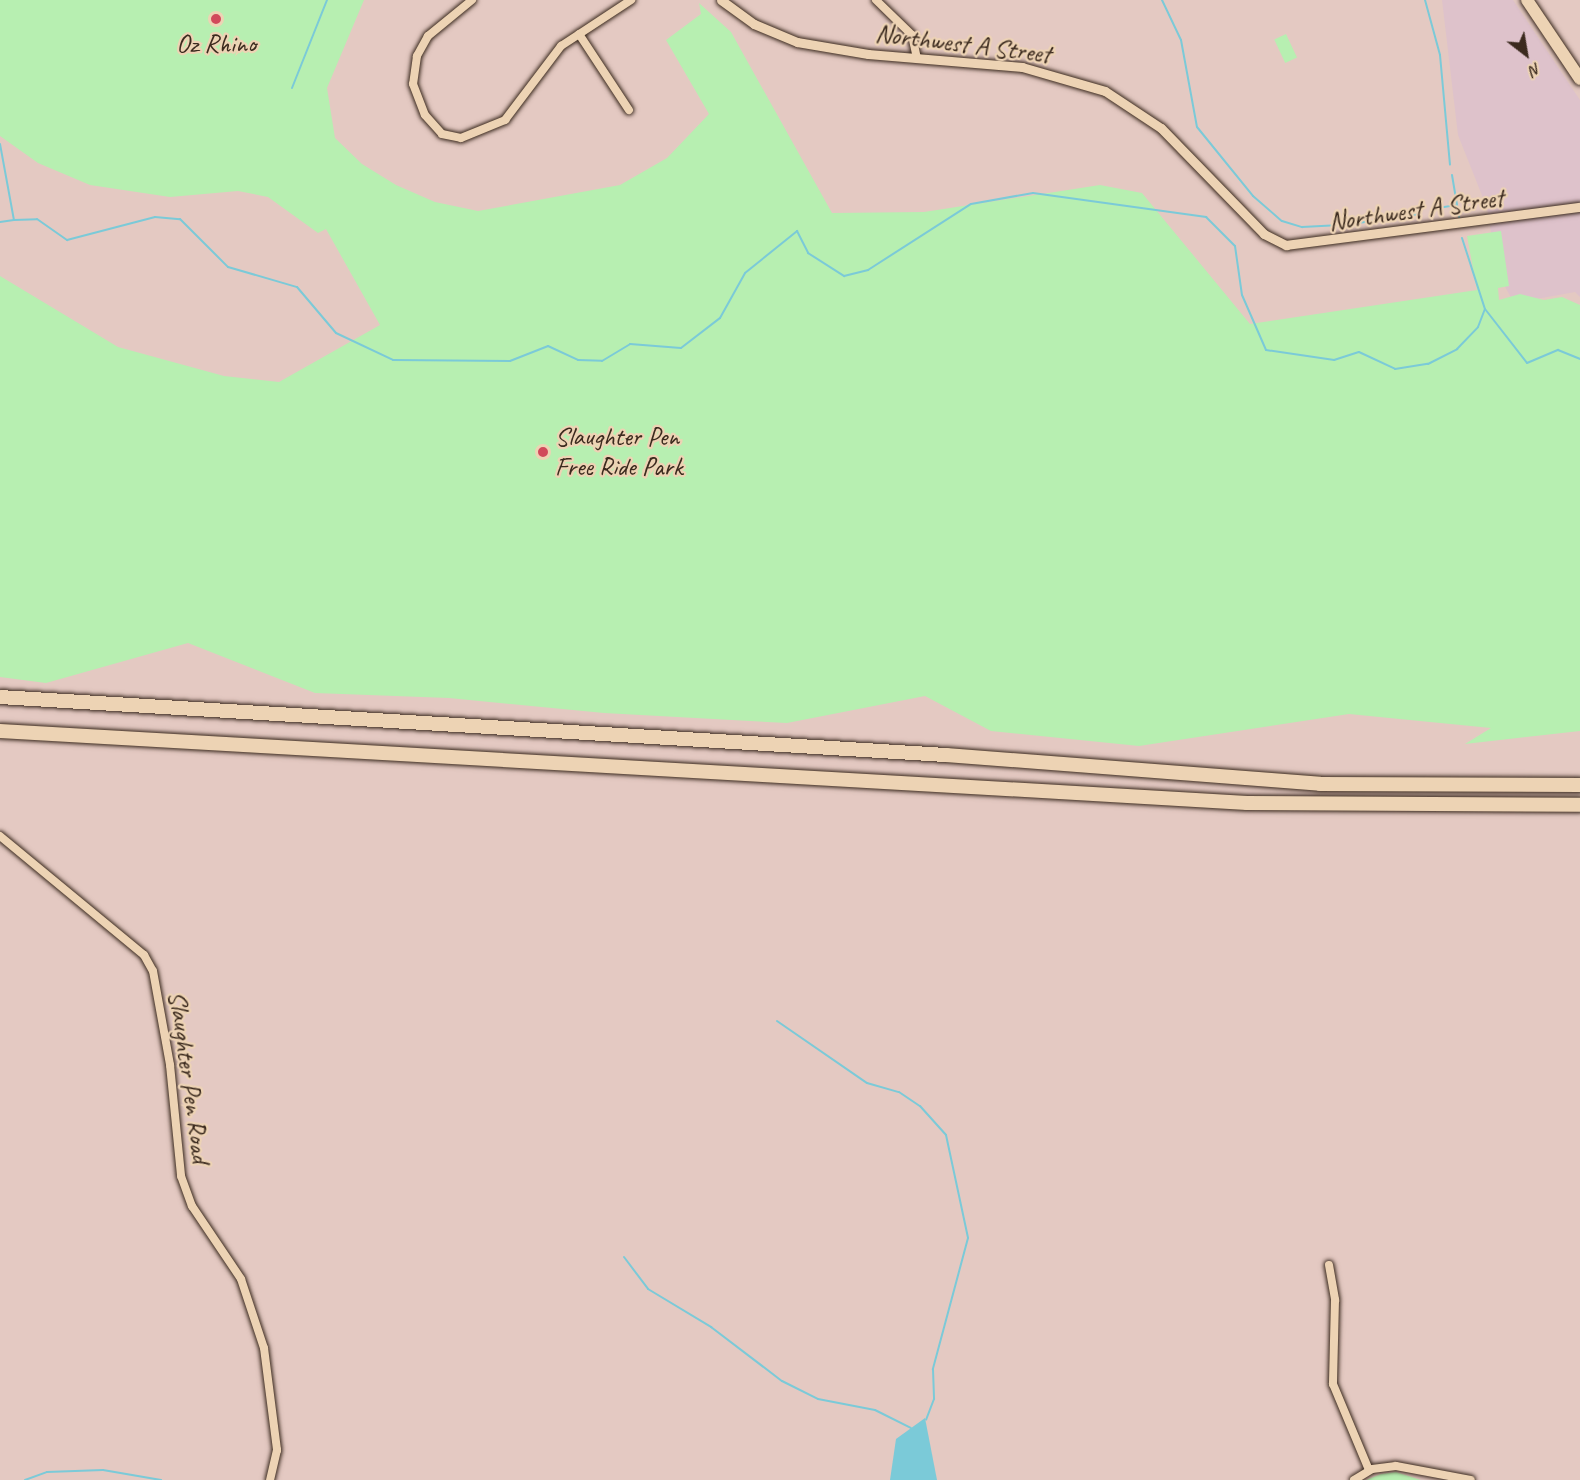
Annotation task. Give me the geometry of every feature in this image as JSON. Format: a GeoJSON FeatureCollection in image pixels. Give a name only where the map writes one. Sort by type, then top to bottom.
{"type":"FeatureCollection","features":[{"type":"Feature","properties":{"kind":"highway"},"geometry":{"type":"LineString","coordinates":[[0,697],[946,755],[1320,784],[1580,785]]}},
{"type":"Feature","properties":{"kind":"highway"},"geometry":{"type":"LineString","coordinates":[[0,731],[1213,801],[1442,808],[1580,805]]}},
{"type":"Feature","properties":{"kind":"main road"},"geometry":{"type":"LineString","coordinates":[[1527,0],[1580,79]]}},
{"type":"Feature","properties":{"kind":"street"},"geometry":{"type":"LineString","coordinates":[[472,0],[428,36],[417,56],[417,98],[442,134],[482,134],[505,120],[547,61],[579,34],[631,0]]}},
{"type":"Feature","properties":{"kind":"street","name":"Northwest A Street"},"geometry":{"type":"LineString","coordinates":[[721,0],[754,24],[797,42],[917,58],[1022,67],[1105,91],[1161,128],[1264,234],[1286,245],[1580,207]]}},
{"type":"Feature","properties":{"kind":"street"},"geometry":{"type":"LineString","coordinates":[[876,0],[912,35],[917,58]]}},
{"type":"Feature","properties":{"kind":"street"},"geometry":{"type":"LineString","coordinates":[[579,34],[629,110]]}},
{"type":"Feature","properties":{"kind":"street","name":"Slaughter Pen Road"},"geometry":{"type":"LineString","coordinates":[[0,836],[144,956],[153,971],[170,1065],[181,1176],[192,1206],[241,1279],[264,1348],[277,1450],[270,1480]]}},
{"type":"Feature","properties":{"kind":"street"},"geometry":{"type":"LineString","coordinates":[[1329,1265],[1335,1300],[1333,1384],[1370,1470]]}},
{"type":"Feature","properties":{"kind":"street"},"geometry":{"type":"LineString","coordinates":[[1354,1480],[1370,1470],[1396,1466],[1471,1480]]}},
{"type":"Feature","properties":{"kind":"shaded area"},"geometry":{"type":"Polygon","coordinates":[[[1442,0],[1513,0],[1580,100],[1580,297],[1575,292],[1514,303],[1498,274],[1487,208],[1458,135],[1442,0]]]}},
{"type":"Feature","properties":{"kind":"green space"},"geometry":{"type":"Polygon","coordinates":[[[0,0],[364,0],[327,88],[335,138],[362,164],[396,185],[435,202],[478,211],[620,185],[667,158],[709,114],[666,40],[701,14],[699,3],[731,32],[832,213],[924,212],[1100,185],[1142,193],[1250,324],[1477,290],[1467,236],[1501,231],[1509,286],[1498,288],[1499,300],[1520,294],[1544,300],[1562,297],[1580,305],[1580,731],[1465,744],[1491,728],[1349,714],[1139,746],[991,731],[925,696],[787,723],[604,713],[449,698],[315,693],[188,643],[46,683],[0,677],[0,276],[118,347],[224,376],[279,382],[380,325],[326,229],[318,233],[268,197],[238,191],[170,197],[90,185],[38,163],[0,136],[0,0]]]}},
{"type":"Feature","properties":{"kind":"green space"},"geometry":{"type":"Polygon","coordinates":[[[1286,34],[1297,58],[1285,63],[1274,39],[1286,34]]]}},
{"type":"Feature","properties":{"kind":"green space"},"geometry":{"type":"Polygon","coordinates":[[[1396,1472],[1421,1480],[1366,1480],[1381,1474],[1396,1472]]]}},
{"type":"Feature","properties":{"kind":"water"},"geometry":{"type":"Polygon","coordinates":[[[925,1418],[937,1480],[890,1480],[896,1439],[925,1418]]]}},
{"type":"Feature","properties":{"kind":"waterway"},"geometry":{"type":"LineString","coordinates":[[292,88],[327,0]]}},
{"type":"Feature","properties":{"kind":"waterway"},"geometry":{"type":"LineString","coordinates":[[1162,0],[1181,40],[1197,127],[1253,196],[1282,221],[1302,227],[1336,225]]}},
{"type":"Feature","properties":{"kind":"waterway"},"geometry":{"type":"LineString","coordinates":[[1425,0],[1440,55],[1450,165]]}},
{"type":"Feature","properties":{"kind":"waterway"},"geometry":{"type":"LineString","coordinates":[[0,144],[14,220],[37,219],[67,240],[155,217],[180,219],[228,267],[297,287],[336,333],[393,360],[510,361],[548,346],[578,360],[602,361],[630,344],[681,348],[720,318],[745,273],[797,231],[808,253],[844,276],[868,270],[971,204],[1033,193],[1206,217],[1235,246],[1242,295],[1266,350],[1334,360],[1359,352],[1395,369],[1428,364],[1457,349],[1478,327],[1485,309]]}},
{"type":"Feature","properties":{"kind":"waterway"},"geometry":{"type":"LineString","coordinates":[[1452,175],[1459,217]]}},
{"type":"Feature","properties":{"kind":"waterway"},"geometry":{"type":"LineString","coordinates":[[1444,207],[1456,205]]}},
{"type":"Feature","properties":{"kind":"waterway"},"geometry":{"type":"LineString","coordinates":[[1433,210],[1437,209]]}},
{"type":"Feature","properties":{"kind":"waterway"},"geometry":{"type":"LineString","coordinates":[[1351,224],[1419,214]]}},
{"type":"Feature","properties":{"kind":"waterway"},"geometry":{"type":"LineString","coordinates":[[0,222],[14,220]]}},
{"type":"Feature","properties":{"kind":"waterway"},"geometry":{"type":"LineString","coordinates":[[1462,238],[1485,309],[1527,363],[1558,350],[1580,359]]}},
{"type":"Feature","properties":{"kind":"waterway"},"geometry":{"type":"LineString","coordinates":[[777,1021],[867,1083],[899,1092],[920,1106],[946,1135],[968,1238],[933,1369],[934,1399],[926,1420]]}},
{"type":"Feature","properties":{"kind":"waterway"},"geometry":{"type":"LineString","coordinates":[[624,1257],[648,1289],[711,1327],[782,1381],[818,1399],[875,1410],[911,1428]]}},
{"type":"Feature","properties":{"kind":"waterway"},"geometry":{"type":"LineString","coordinates":[[25,1480],[47,1472],[103,1470],[161,1480]]}},
{"type":"Feature","properties":{"kind":"place","name":"Oz Rhino"},"geometry":{"type":"Point","coordinates":[216,19]}},
{"type":"Feature","properties":{"kind":"place","name":"Slaughter Pen Free Ride Park"},"geometry":{"type":"Point","coordinates":[543,452]}}]}
